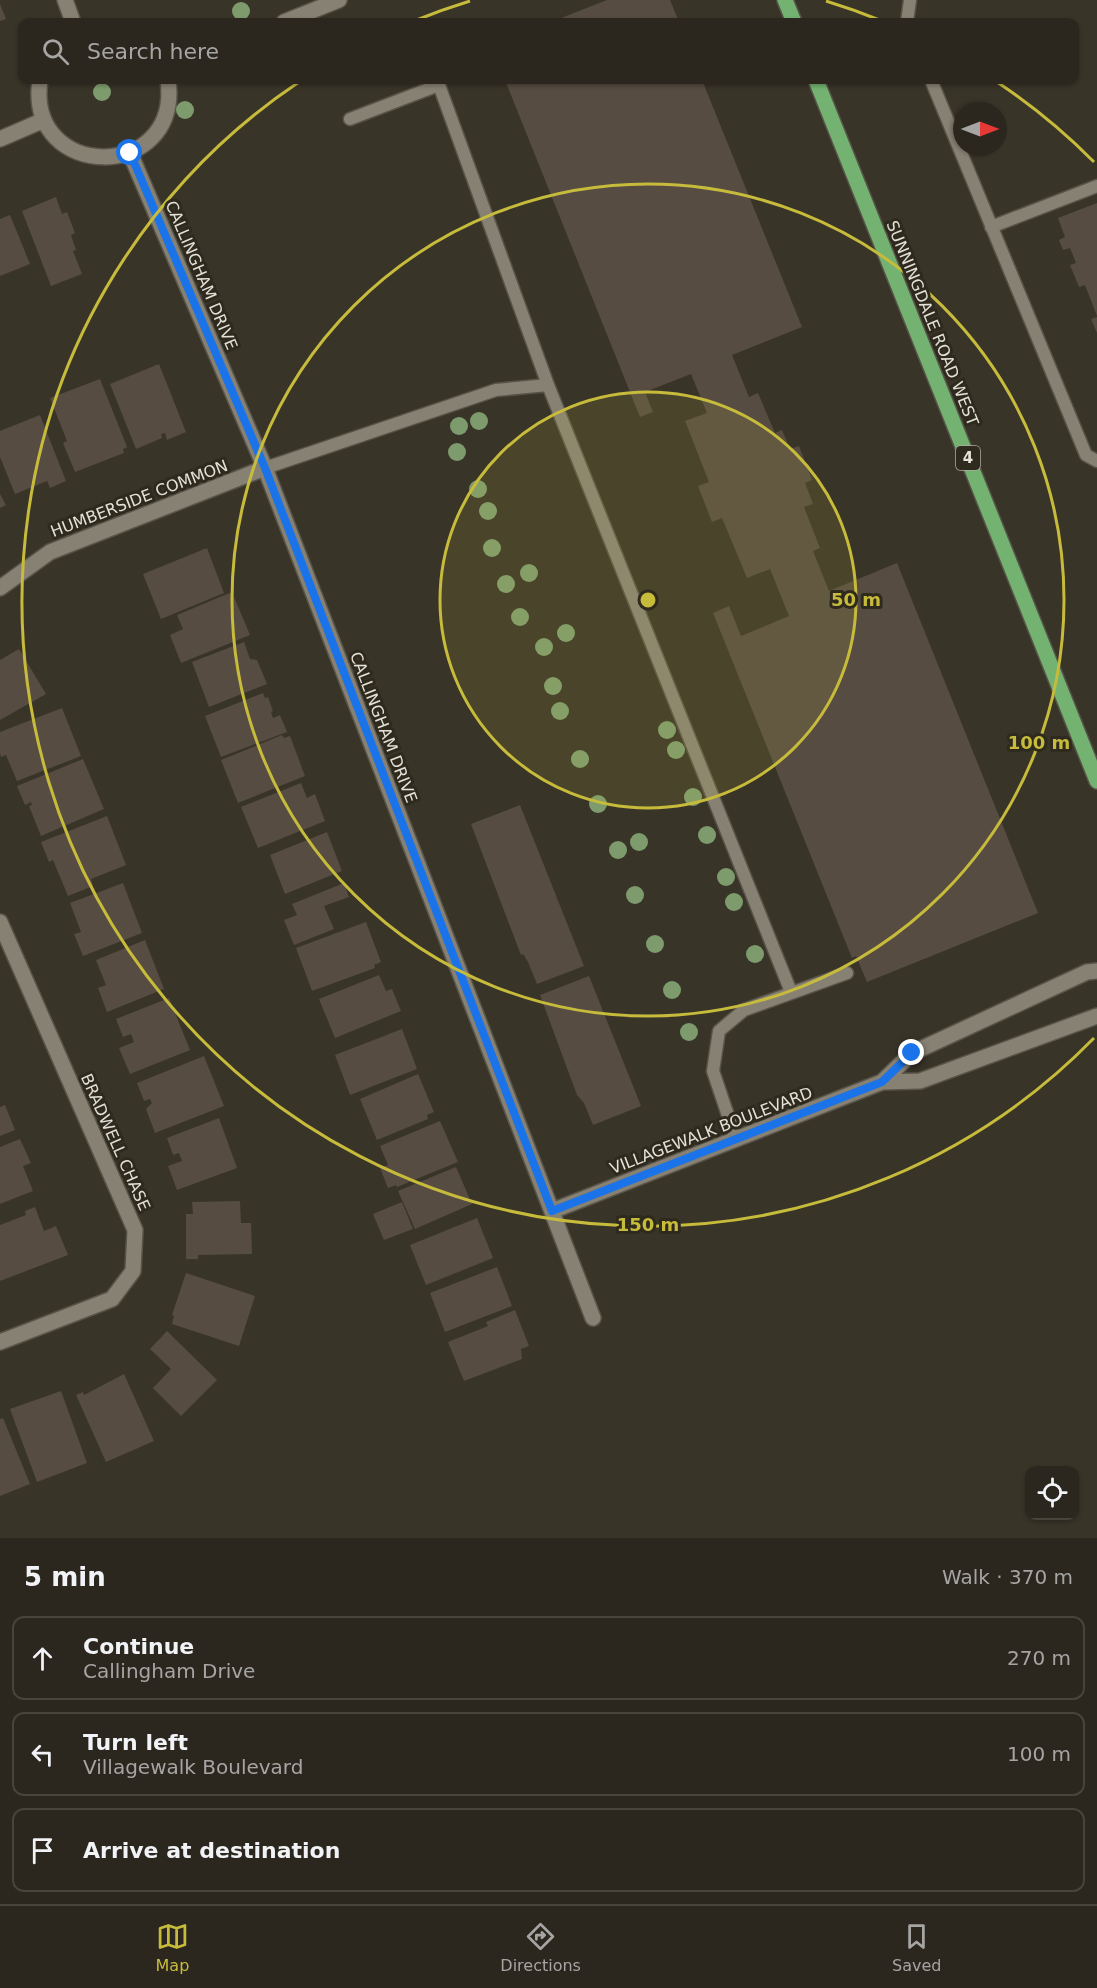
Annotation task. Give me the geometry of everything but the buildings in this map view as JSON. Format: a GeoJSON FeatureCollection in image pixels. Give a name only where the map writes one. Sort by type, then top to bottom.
{"type":"FeatureCollection","features":[{"type":"Feature","properties":{"kind":"main road"},"geometry":{"type":"LineString","coordinates":[[784,0],[792,18]]}},
{"type":"Feature","properties":{"kind":"main road","name":"SUNNINGDALE ROAD WEST"},"geometry":{"type":"LineString","coordinates":[[818,84],[1097,781]]}},
{"type":"Feature","properties":{"kind":"street"},"geometry":{"type":"LineString","coordinates":[[65,0],[72,18]]}},
{"type":"Feature","properties":{"kind":"street"},"geometry":{"type":"LineString","coordinates":[[294,18],[339,0]]}},
{"type":"Feature","properties":{"kind":"street"},"geometry":{"type":"LineString","coordinates":[[39,84],[38,94],[44,120],[59,140],[80,154],[105,158],[130,153],[150,139],[165,119],[170,95],[169,84]]}},
{"type":"Feature","properties":{"kind":"street"},"geometry":{"type":"LineString","coordinates":[[0,139],[44,120]]}},
{"type":"Feature","properties":{"kind":"street","name":"CALLINGHAM DRIVE"},"geometry":{"type":"LineString","coordinates":[[130,153],[265,468],[593,1318]]}},
{"type":"Feature","properties":{"kind":"street","name":"HUMBERSIDE COMMON"},"geometry":{"type":"LineString","coordinates":[[0,588],[50,552],[265,468]]}},
{"type":"Feature","properties":{"kind":"street","name":"BRADWELL CHASE"},"geometry":{"type":"LineString","coordinates":[[0,922],[135,1230],[133,1271],[112,1299],[0,1342]]}},
{"type":"Feature","properties":{"kind":"street","name":"VILLAGEWALK BOULEVARD"},"geometry":{"type":"LineString","coordinates":[[882,1082],[912,1053],[1087,972],[1097,971]]}},
{"type":"Feature","properties":{"kind":"street","name":"VILLAGEWALK BOULEVARD"},"geometry":{"type":"LineString","coordinates":[[552,1211],[882,1082],[920,1081],[1097,1016]]}},
{"type":"Feature","properties":{"kind":"lane"},"geometry":{"type":"LineString","coordinates":[[908,18],[910,0]]}},
{"type":"Feature","properties":{"kind":"lane"},"geometry":{"type":"LineString","coordinates":[[933,84],[1086,455],[1097,461]]}},
{"type":"Feature","properties":{"kind":"lane"},"geometry":{"type":"LineString","coordinates":[[350,119],[439,85],[548,386],[791,992]]}},
{"type":"Feature","properties":{"kind":"lane"},"geometry":{"type":"LineString","coordinates":[[991,227],[1097,186]]}},
{"type":"Feature","properties":{"kind":"lane"},"geometry":{"type":"LineString","coordinates":[[265,468],[496,390],[548,386]]}},
{"type":"Feature","properties":{"kind":"lane"},"geometry":{"type":"LineString","coordinates":[[736,1139],[713,1071],[719,1031],[744,1010],[847,973]]}},
{"type":"Feature","properties":{"kind":"route"},"geometry":{"type":"LineString","coordinates":[[130,153],[265,468],[552,1211],[882,1082],[912,1053]]}}]}
